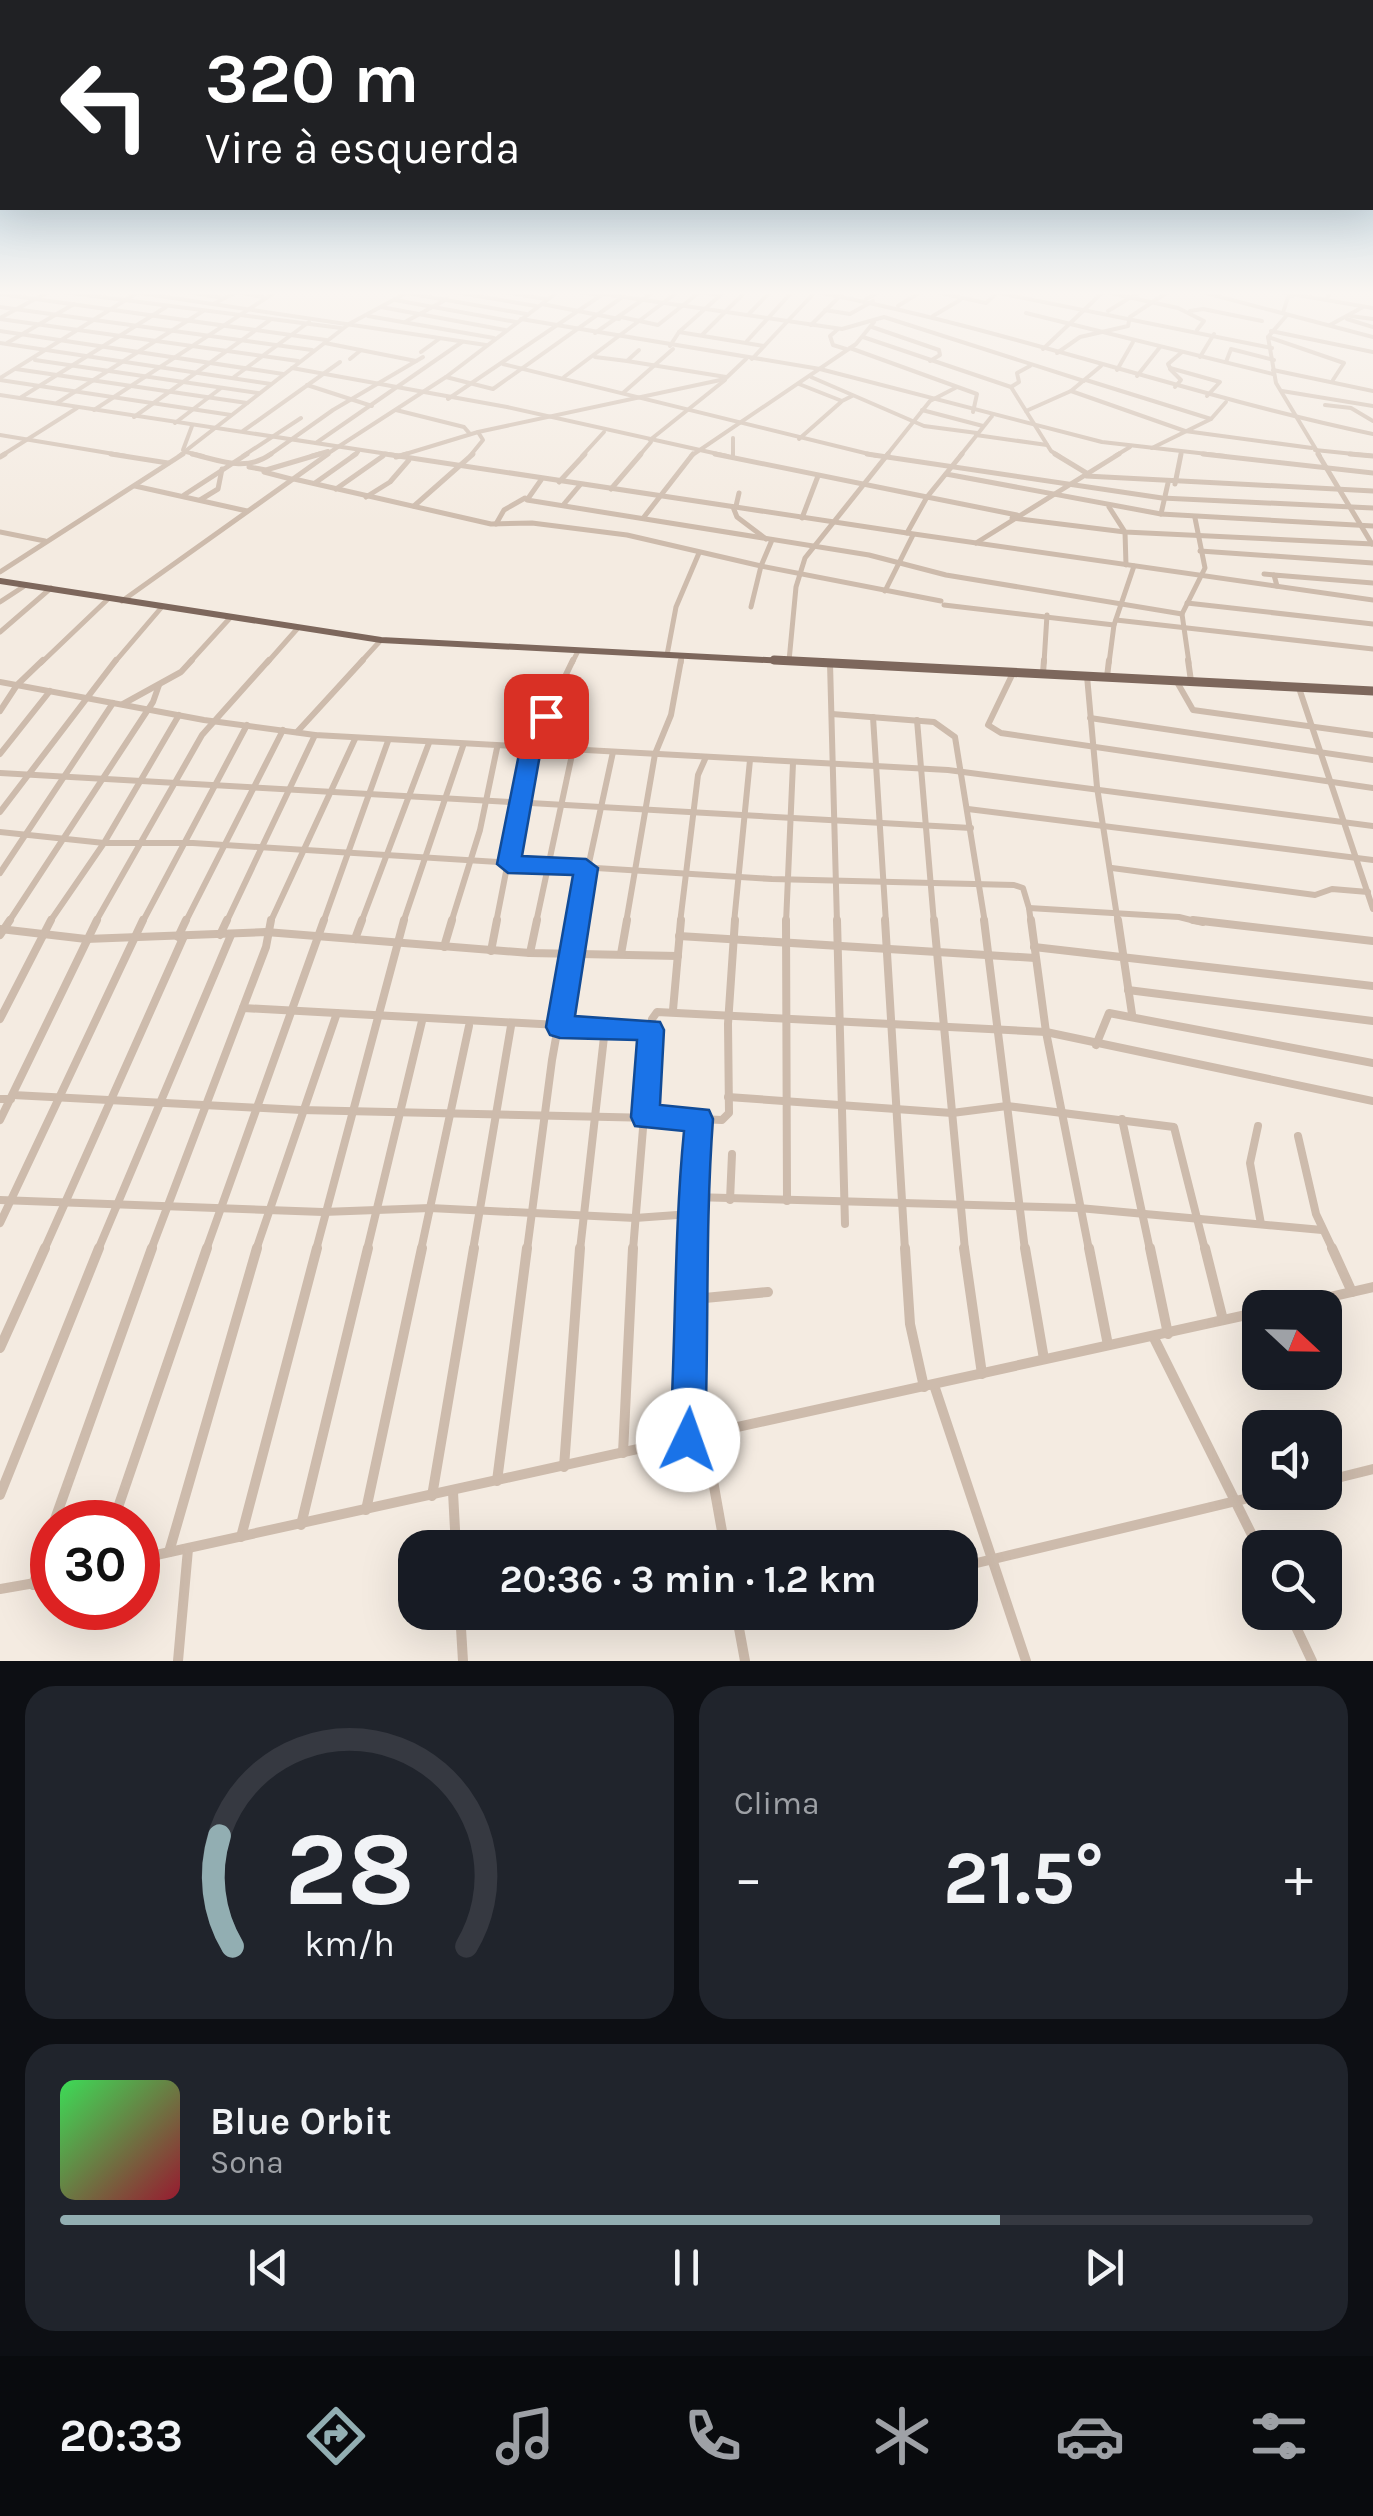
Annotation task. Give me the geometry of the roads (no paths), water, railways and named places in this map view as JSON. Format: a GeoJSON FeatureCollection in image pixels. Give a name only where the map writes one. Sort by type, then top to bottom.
{"type":"FeatureCollection","features":[{"type":"Feature","properties":{"kind":"main road"},"geometry":{"type":"LineString","coordinates":[[0,580],[382,640],[1373,692]]}},
{"type":"Feature","properties":{"kind":"street"},"geometry":{"type":"LineString","coordinates":[[0,379],[16,369],[272,409]]}},
{"type":"Feature","properties":{"kind":"street"},"geometry":{"type":"LineString","coordinates":[[20,398],[69,369]]}},
{"type":"Feature","properties":{"kind":"street"},"geometry":{"type":"LineString","coordinates":[[94,369],[260,393]]}},
{"type":"Feature","properties":{"kind":"street"},"geometry":{"type":"LineString","coordinates":[[94,410],[156,369]]}},
{"type":"Feature","properties":{"kind":"street"},"geometry":{"type":"LineString","coordinates":[[170,369],[271,384]]}},
{"type":"Feature","properties":{"kind":"street"},"geometry":{"type":"LineString","coordinates":[[134,417],[201,369]]}},
{"type":"Feature","properties":{"kind":"street"},"geometry":{"type":"LineString","coordinates":[[174,423],[246,369]]}},
{"type":"Feature","properties":{"kind":"street"},"geometry":{"type":"LineString","coordinates":[[250,369],[284,374]]}},
{"type":"Feature","properties":{"kind":"street"},"geometry":{"type":"LineString","coordinates":[[0,572],[184,454],[291,369]]}},
{"type":"Feature","properties":{"kind":"street"},"geometry":{"type":"LineString","coordinates":[[295,369],[507,407],[542,418],[1014,517],[1125,532],[1373,544]]}},
{"type":"Feature","properties":{"kind":"street"},"geometry":{"type":"LineString","coordinates":[[242,432],[331,369]]}},
{"type":"Feature","properties":{"kind":"street"},"geometry":{"type":"LineString","coordinates":[[243,466],[262,461],[350,400],[405,369]]}},
{"type":"Feature","properties":{"kind":"street"},"geometry":{"type":"LineString","coordinates":[[316,443],[427,369]]}},
{"type":"Feature","properties":{"kind":"street"},"geometry":{"type":"LineString","coordinates":[[122,601],[335,448],[457,369]]}},
{"type":"Feature","properties":{"kind":"street"},"geometry":{"type":"LineString","coordinates":[[447,399],[496,369]]}},
{"type":"Feature","properties":{"kind":"street"},"geometry":{"type":"LineString","coordinates":[[446,377],[491,389],[523,369],[885,458],[1162,498],[1373,508]]}},
{"type":"Feature","properties":{"kind":"street"},"geometry":{"type":"LineString","coordinates":[[563,378],[577,369]]}},
{"type":"Feature","properties":{"kind":"street"},"geometry":{"type":"LineString","coordinates":[[623,394],[652,369]]}},
{"type":"Feature","properties":{"kind":"street"},"geometry":{"type":"LineString","coordinates":[[664,369],[726,378]]}},
{"type":"Feature","properties":{"kind":"street"},"geometry":{"type":"LineString","coordinates":[[611,489],[651,441],[738,369]]}},
{"type":"Feature","properties":{"kind":"street"},"geometry":{"type":"LineString","coordinates":[[811,369],[972,412],[1130,447],[1373,473]]}},
{"type":"Feature","properties":{"kind":"street"},"geometry":{"type":"LineString","coordinates":[[901,369],[978,395],[972,412]]}},
{"type":"Feature","properties":{"kind":"street"},"geometry":{"type":"LineString","coordinates":[[950,369],[1012,387],[1047,445]]}},
{"type":"Feature","properties":{"kind":"street"},"geometry":{"type":"LineString","coordinates":[[1012,387],[1019,382],[1017,373],[1025,369]]}},
{"type":"Feature","properties":{"kind":"street"},"geometry":{"type":"LineString","coordinates":[[1040,369],[1212,419]]}},
{"type":"Feature","properties":{"kind":"street"},"geometry":{"type":"LineString","coordinates":[[1026,410],[1070,392],[1097,369]]}},
{"type":"Feature","properties":{"kind":"street"},"geometry":{"type":"LineString","coordinates":[[1111,369],[1226,402],[1373,434]]}},
{"type":"Feature","properties":{"kind":"street"},"geometry":{"type":"LineString","coordinates":[[1137,376],[1143,369]]}},
{"type":"Feature","properties":{"kind":"street"},"geometry":{"type":"LineString","coordinates":[[1170,369],[1181,380],[1175,388]]}},
{"type":"Feature","properties":{"kind":"street"},"geometry":{"type":"LineString","coordinates":[[1172,369],[1220,382],[1206,396]]}},
{"type":"Feature","properties":{"kind":"street"},"geometry":{"type":"LineString","coordinates":[[1257,369],[1373,390]]}},
{"type":"Feature","properties":{"kind":"street"},"geometry":{"type":"LineString","coordinates":[[1274,369],[1296,419],[1373,544]]}},
{"type":"Feature","properties":{"kind":"street"},"geometry":{"type":"LineString","coordinates":[[1333,380],[1341,369]]}},
{"type":"Feature","properties":{"kind":"street"},"geometry":{"type":"LineString","coordinates":[[54,404],[107,370]]}},
{"type":"Feature","properties":{"kind":"street"},"geometry":{"type":"LineString","coordinates":[[644,517],[696,450],[820,370]]}},
{"type":"Feature","properties":{"kind":"street"},"geometry":{"type":"LineString","coordinates":[[810,377],[914,422],[1047,445],[1087,475],[1172,483],[1373,491]]}},
{"type":"Feature","properties":{"kind":"street"},"geometry":{"type":"LineString","coordinates":[[396,457],[474,433],[726,378]]}},
{"type":"Feature","properties":{"kind":"street"},"geometry":{"type":"LineString","coordinates":[[789,661],[798,573],[813,547],[849,507],[860,485],[930,400],[977,378]]}},
{"type":"Feature","properties":{"kind":"street"},"geometry":{"type":"LineString","coordinates":[[0,379],[232,416]]}},
{"type":"Feature","properties":{"kind":"street"},"geometry":{"type":"LineString","coordinates":[[306,384],[372,406]]}},
{"type":"Feature","properties":{"kind":"street"},"geometry":{"type":"LineString","coordinates":[[798,384],[842,401]]}},
{"type":"Feature","properties":{"kind":"street"},"geometry":{"type":"LineString","coordinates":[[1281,391],[1299,390],[1373,406]]}},
{"type":"Feature","properties":{"kind":"street"},"geometry":{"type":"LineString","coordinates":[[1070,392],[1185,432],[1373,456]]}},
{"type":"Feature","properties":{"kind":"street"},"geometry":{"type":"LineString","coordinates":[[0,396],[832,523],[1373,600]]}},
{"type":"Feature","properties":{"kind":"street"},"geometry":{"type":"LineString","coordinates":[[799,439],[852,396]]}},
{"type":"Feature","properties":{"kind":"street"},"geometry":{"type":"LineString","coordinates":[[1150,449],[1212,419],[1226,402]]}},
{"type":"Feature","properties":{"kind":"street"},"geometry":{"type":"LineString","coordinates":[[1325,405],[1351,408],[1373,421],[1365,433]]}},
{"type":"Feature","properties":{"kind":"street"},"geometry":{"type":"LineString","coordinates":[[0,458],[78,407]]}},
{"type":"Feature","properties":{"kind":"street"},"geometry":{"type":"LineString","coordinates":[[395,409],[464,428],[483,440],[461,466],[413,507]]}},
{"type":"Feature","properties":{"kind":"street"},"geometry":{"type":"LineString","coordinates":[[922,410],[983,426]]}},
{"type":"Feature","properties":{"kind":"street"},"geometry":{"type":"LineString","coordinates":[[885,591],[927,497],[992,416]]}},
{"type":"Feature","properties":{"kind":"street"},"geometry":{"type":"LineString","coordinates":[[184,495],[301,418]]}},
{"type":"Feature","properties":{"kind":"street"},"geometry":{"type":"LineString","coordinates":[[184,454],[193,428]]}},
{"type":"Feature","properties":{"kind":"street"},"geometry":{"type":"LineString","coordinates":[[560,482],[605,431]]}},
{"type":"Feature","properties":{"kind":"street"},"geometry":{"type":"LineString","coordinates":[[0,435],[170,463]]}},
{"type":"Feature","properties":{"kind":"street"},"geometry":{"type":"LineString","coordinates":[[733,438],[733,457]]}},
{"type":"Feature","properties":{"kind":"street"},"geometry":{"type":"LineString","coordinates":[[975,544],[1130,447]]}},
{"type":"Feature","properties":{"kind":"street"},"geometry":{"type":"LineString","coordinates":[[258,470],[335,448]]}},
{"type":"Feature","properties":{"kind":"street"},"geometry":{"type":"LineString","coordinates":[[314,484],[359,451]]}},
{"type":"Feature","properties":{"kind":"street"},"geometry":{"type":"LineString","coordinates":[[1162,514],[1162,498],[1172,483],[1181,453]]}},
{"type":"Feature","properties":{"kind":"street"},"geometry":{"type":"LineString","coordinates":[[184,454],[366,498],[496,524],[553,525],[657,540],[943,603],[1373,649]]}},
{"type":"Feature","properties":{"kind":"street"},"geometry":{"type":"LineString","coordinates":[[336,490],[384,455]]}},
{"type":"Feature","properties":{"kind":"street"},"geometry":{"type":"LineString","coordinates":[[366,498],[390,482],[410,459]]}},
{"type":"Feature","properties":{"kind":"street"},"geometry":{"type":"LineString","coordinates":[[200,500],[218,489],[222,469]]}},
{"type":"Feature","properties":{"kind":"street"},"geometry":{"type":"LineString","coordinates":[[946,474],[1162,514],[1373,526]]}},
{"type":"Feature","properties":{"kind":"street"},"geometry":{"type":"LineString","coordinates":[[802,518],[818,476]]}},
{"type":"Feature","properties":{"kind":"street"},"geometry":{"type":"LineString","coordinates":[[496,524],[504,510],[525,498],[542,479]]}},
{"type":"Feature","properties":{"kind":"street"},"geometry":{"type":"LineString","coordinates":[[134,485],[247,511]]}},
{"type":"Feature","properties":{"kind":"street"},"geometry":{"type":"LineString","coordinates":[[564,505],[580,485]]}},
{"type":"Feature","properties":{"kind":"street"},"geometry":{"type":"LineString","coordinates":[[740,493],[734,500],[737,518],[769,540]]}},
{"type":"Feature","properties":{"kind":"street"},"geometry":{"type":"LineString","coordinates":[[525,498],[896,562],[1037,592],[1182,614]]}},
{"type":"Feature","properties":{"kind":"street"},"geometry":{"type":"LineString","coordinates":[[1107,677],[1115,622],[1124,603],[1130,566],[1125,532],[1109,506]]}},
{"type":"Feature","properties":{"kind":"street"},"geometry":{"type":"LineString","coordinates":[[1191,681],[1181,630],[1182,614],[1205,568],[1195,518]]}},
{"type":"Feature","properties":{"kind":"street"},"geometry":{"type":"LineString","coordinates":[[0,532],[46,541]]}},
{"type":"Feature","properties":{"kind":"street"},"geometry":{"type":"LineString","coordinates":[[751,608],[769,540]]}},
{"type":"Feature","properties":{"kind":"street"},"geometry":{"type":"LineString","coordinates":[[1200,551],[1373,563]]}},
{"type":"Feature","properties":{"kind":"street"},"geometry":{"type":"LineString","coordinates":[[667,655],[676,607],[700,552]]}},
{"type":"Feature","properties":{"kind":"street"},"geometry":{"type":"LineString","coordinates":[[1264,574],[1373,584]]}},
{"type":"Feature","properties":{"kind":"street"},"geometry":{"type":"LineString","coordinates":[[1274,575],[1278,586]]}},
{"type":"Feature","properties":{"kind":"street"},"geometry":{"type":"LineString","coordinates":[[0,602],[26,585]]}},
{"type":"Feature","properties":{"kind":"street"},"geometry":{"type":"LineString","coordinates":[[0,632],[50,588]]}},
{"type":"Feature","properties":{"kind":"street"},"geometry":{"type":"LineString","coordinates":[[0,711],[17,685],[108,599]]}},
{"type":"Feature","properties":{"kind":"street"},"geometry":{"type":"LineString","coordinates":[[1188,602],[1285,618],[1373,624]]}},
{"type":"Feature","properties":{"kind":"street"},"geometry":{"type":"LineString","coordinates":[[0,812],[82,699],[161,608]]}},
{"type":"Feature","properties":{"kind":"street"},"geometry":{"type":"LineString","coordinates":[[1043,674],[1047,615]]}},
{"type":"Feature","properties":{"kind":"street"},"geometry":{"type":"LineString","coordinates":[[123,705],[181,672],[230,618]]}},
{"type":"Feature","properties":{"kind":"street"},"geometry":{"type":"LineString","coordinates":[[0,1120],[86,938],[212,721],[297,629]]}},
{"type":"Feature","properties":{"kind":"street"},"geometry":{"type":"LineString","coordinates":[[298,732],[382,640]]}},
{"type":"Feature","properties":{"kind":"street"},"geometry":{"type":"LineString","coordinates":[[491,951],[530,749],[578,651]]}},
{"type":"Feature","properties":{"kind":"street"},"geometry":{"type":"LineString","coordinates":[[621,954],[655,754],[671,715],[682,656]]}},
{"type":"Feature","properties":{"kind":"street"},"geometry":{"type":"LineString","coordinates":[[830,663],[845,1224]]}},
{"type":"Feature","properties":{"kind":"street"},"geometry":{"type":"LineString","coordinates":[[1014,672],[988,725],[1001,733],[1373,788]]}},
{"type":"Feature","properties":{"kind":"street"},"geometry":{"type":"LineString","coordinates":[[1087,676],[1102,826],[1112,868],[1132,1014]]}},
{"type":"Feature","properties":{"kind":"street"},"geometry":{"type":"LineString","coordinates":[[1177,680],[1192,710],[1373,735]]}},
{"type":"Feature","properties":{"kind":"street"},"geometry":{"type":"LineString","coordinates":[[0,682],[212,721],[355,739],[961,772],[1373,826]]}},
{"type":"Feature","properties":{"kind":"street"},"geometry":{"type":"LineString","coordinates":[[1,931],[148,708],[159,685]]}},
{"type":"Feature","properties":{"kind":"street"},"geometry":{"type":"LineString","coordinates":[[1298,688],[1373,908]]}},
{"type":"Feature","properties":{"kind":"street"},"geometry":{"type":"LineString","coordinates":[[0,754],[50,691]]}},
{"type":"Feature","properties":{"kind":"street"},"geometry":{"type":"LineString","coordinates":[[0,873],[114,703]]}},
{"type":"Feature","properties":{"kind":"street"},"geometry":{"type":"LineString","coordinates":[[832,714],[939,723],[954,734],[980,884],[1006,1106],[1044,1359]]}},
{"type":"Feature","properties":{"kind":"street"},"geometry":{"type":"LineString","coordinates":[[0,1019],[42,934],[104,842],[179,715]]}},
{"type":"Feature","properties":{"kind":"street"},"geometry":{"type":"LineString","coordinates":[[873,717],[910,1324],[1026,1661]]}},
{"type":"Feature","properties":{"kind":"street"},"geometry":{"type":"LineString","coordinates":[[1090,718],[1373,760]]}},
{"type":"Feature","properties":{"kind":"street"},"geometry":{"type":"LineString","coordinates":[[916,720],[958,1203],[982,1374]]}},
{"type":"Feature","properties":{"kind":"street"},"geometry":{"type":"LineString","coordinates":[[0,1223],[5,1200],[62,1098],[133,938],[247,725]]}},
{"type":"Feature","properties":{"kind":"street"},"geometry":{"type":"LineString","coordinates":[[0,1348],[181,936],[283,730]]}},
{"type":"Feature","properties":{"kind":"street"},"geometry":{"type":"LineString","coordinates":[[220,935],[314,734]]}},
{"type":"Feature","properties":{"kind":"street"},"geometry":{"type":"LineString","coordinates":[[62,1500],[204,1105],[266,948],[266,932],[355,739]]}},
{"type":"Feature","properties":{"kind":"street"},"geometry":{"type":"LineString","coordinates":[[121,1500],[316,936],[388,741]]}},
{"type":"Feature","properties":{"kind":"street"},"geometry":{"type":"LineString","coordinates":[[356,940],[429,743]]}},
{"type":"Feature","properties":{"kind":"street"},"geometry":{"type":"LineString","coordinates":[[241,1537],[323,1212],[398,943],[463,746]]}},
{"type":"Feature","properties":{"kind":"street"},"geometry":{"type":"LineString","coordinates":[[444,947],[471,862],[497,748]]}},
{"type":"Feature","properties":{"kind":"street"},"geometry":{"type":"LineString","coordinates":[[530,954],[573,750]]}},
{"type":"Feature","properties":{"kind":"street"},"geometry":{"type":"LineString","coordinates":[[496,1480],[529,1212],[586,868],[613,752]]}},
{"type":"Feature","properties":{"kind":"street"},"geometry":{"type":"LineString","coordinates":[[672,1010],[685,872],[698,776],[706,758]]}},
{"type":"Feature","properties":{"kind":"street"},"geometry":{"type":"LineString","coordinates":[[0,1098],[353,1112],[726,1118],[732,942],[750,760]]}},
{"type":"Feature","properties":{"kind":"street"},"geometry":{"type":"LineString","coordinates":[[786,1202],[784,944],[793,763]]}},
{"type":"Feature","properties":{"kind":"street"},"geometry":{"type":"LineString","coordinates":[[0,773],[445,802],[924,822],[971,828]]}},
{"type":"Feature","properties":{"kind":"street"},"geometry":{"type":"LineString","coordinates":[[968,809],[1373,860]]}},
{"type":"Feature","properties":{"kind":"street"},"geometry":{"type":"LineString","coordinates":[[0,832],[63,840],[186,843],[786,880],[1020,886],[1029,908],[1046,1032],[1108,1345]]}},
{"type":"Feature","properties":{"kind":"street"},"geometry":{"type":"LineString","coordinates":[[1112,868],[1315,895],[1332,890],[1370,896]]}},
{"type":"Feature","properties":{"kind":"street"},"geometry":{"type":"LineString","coordinates":[[1029,908],[1119,913],[1373,941]]}},
{"type":"Feature","properties":{"kind":"street"},"geometry":{"type":"LineString","coordinates":[[1,931],[86,938],[266,932],[530,954],[678,956]]}},
{"type":"Feature","properties":{"kind":"street"},"geometry":{"type":"LineString","coordinates":[[0,1494],[156,1104],[231,935]]}},
{"type":"Feature","properties":{"kind":"street"},"geometry":{"type":"LineString","coordinates":[[678,936],[1036,958]]}},
{"type":"Feature","properties":{"kind":"street"},"geometry":{"type":"LineString","coordinates":[[1034,948],[1373,986]]}},
{"type":"Feature","properties":{"kind":"street"},"geometry":{"type":"LineString","coordinates":[[1128,990],[1373,1021]]}},
{"type":"Feature","properties":{"kind":"street"},"geometry":{"type":"LineString","coordinates":[[243,1008],[381,1015],[469,1026],[651,1030]]}},
{"type":"Feature","properties":{"kind":"street"},"geometry":{"type":"LineString","coordinates":[[624,1454],[635,1218],[653,1015],[672,1010],[1046,1032],[1373,1101]]}},
{"type":"Feature","properties":{"kind":"street"},"geometry":{"type":"LineString","coordinates":[[169,1552],[268,1210],[337,1013]]}},
{"type":"Feature","properties":{"kind":"street"},"geometry":{"type":"LineString","coordinates":[[1096,1045],[1106,1014],[1132,1014],[1373,1063]]}},
{"type":"Feature","properties":{"kind":"street"},"geometry":{"type":"LineString","coordinates":[[301,1524],[422,1021]]}},
{"type":"Feature","properties":{"kind":"street"},"geometry":{"type":"LineString","coordinates":[[366,1510],[469,1026]]}},
{"type":"Feature","properties":{"kind":"street"},"geometry":{"type":"LineString","coordinates":[[432,1496],[511,1026]]}},
{"type":"Feature","properties":{"kind":"street"},"geometry":{"type":"LineString","coordinates":[[564,1466],[605,1028]]}},
{"type":"Feature","properties":{"kind":"street"},"geometry":{"type":"LineString","coordinates":[[728,1097],[952,1113],[1006,1106],[1174,1127],[1223,1321]]}},
{"type":"Feature","properties":{"kind":"street"},"geometry":{"type":"LineString","coordinates":[[688,1440],[694,1299],[691,1214],[699,1119]]}},
{"type":"Feature","properties":{"kind":"street"},"geometry":{"type":"LineString","coordinates":[[1122,1119],[1168,1334]]}},
{"type":"Feature","properties":{"kind":"street"},"geometry":{"type":"LineString","coordinates":[[1258,1126],[1248,1145],[1248,1164],[1261,1224]]}},
{"type":"Feature","properties":{"kind":"street"},"geometry":{"type":"LineString","coordinates":[[1298,1136],[1300,1158],[1322,1230],[1352,1292]]}},
{"type":"Feature","properties":{"kind":"street"},"geometry":{"type":"LineString","coordinates":[[730,1200],[732,1154]]}},
{"type":"Feature","properties":{"kind":"street"},"geometry":{"type":"LineString","coordinates":[[693,1198],[786,1202],[905,1200],[1079,1208],[1322,1230]]}},
{"type":"Feature","properties":{"kind":"street"},"geometry":{"type":"LineString","coordinates":[[5,1200],[323,1212],[430,1208],[585,1212],[635,1218],[691,1214]]}},
{"type":"Feature","properties":{"kind":"street"},"geometry":{"type":"LineString","coordinates":[[1342,1294],[1372,1289]]}},
{"type":"Feature","properties":{"kind":"street"},"geometry":{"type":"LineString","coordinates":[[694,1299],[768,1292]]}},
{"type":"Feature","properties":{"kind":"street"},"geometry":{"type":"LineString","coordinates":[[160,1554],[1242,1316]]}},
{"type":"Feature","properties":{"kind":"street"},"geometry":{"type":"LineString","coordinates":[[1154,1338],[1250,1530]]}},
{"type":"Feature","properties":{"kind":"street"},"geometry":{"type":"LineString","coordinates":[[704,1436],[721,1530]]}},
{"type":"Feature","properties":{"kind":"street"},"geometry":{"type":"LineString","coordinates":[[1342,1476],[1373,1469]]}},
{"type":"Feature","properties":{"kind":"street"},"geometry":{"type":"LineString","coordinates":[[453,1492],[455,1530]]}},
{"type":"Feature","properties":{"kind":"street"},"geometry":{"type":"LineString","coordinates":[[978,1563],[1242,1500]]}},
{"type":"Feature","properties":{"kind":"street"},"geometry":{"type":"LineString","coordinates":[[178,1661],[188,1549]]}},
{"type":"Feature","properties":{"kind":"street"},"geometry":{"type":"LineString","coordinates":[[0,1589],[30,1585]]}},
{"type":"Feature","properties":{"kind":"street"},"geometry":{"type":"LineString","coordinates":[[461,1630],[462,1661]]}},
{"type":"Feature","properties":{"kind":"street"},"geometry":{"type":"LineString","coordinates":[[739,1630],[745,1661]]}},
{"type":"Feature","properties":{"kind":"street"},"geometry":{"type":"LineString","coordinates":[[1297,1630],[1312,1661]]}}]}
